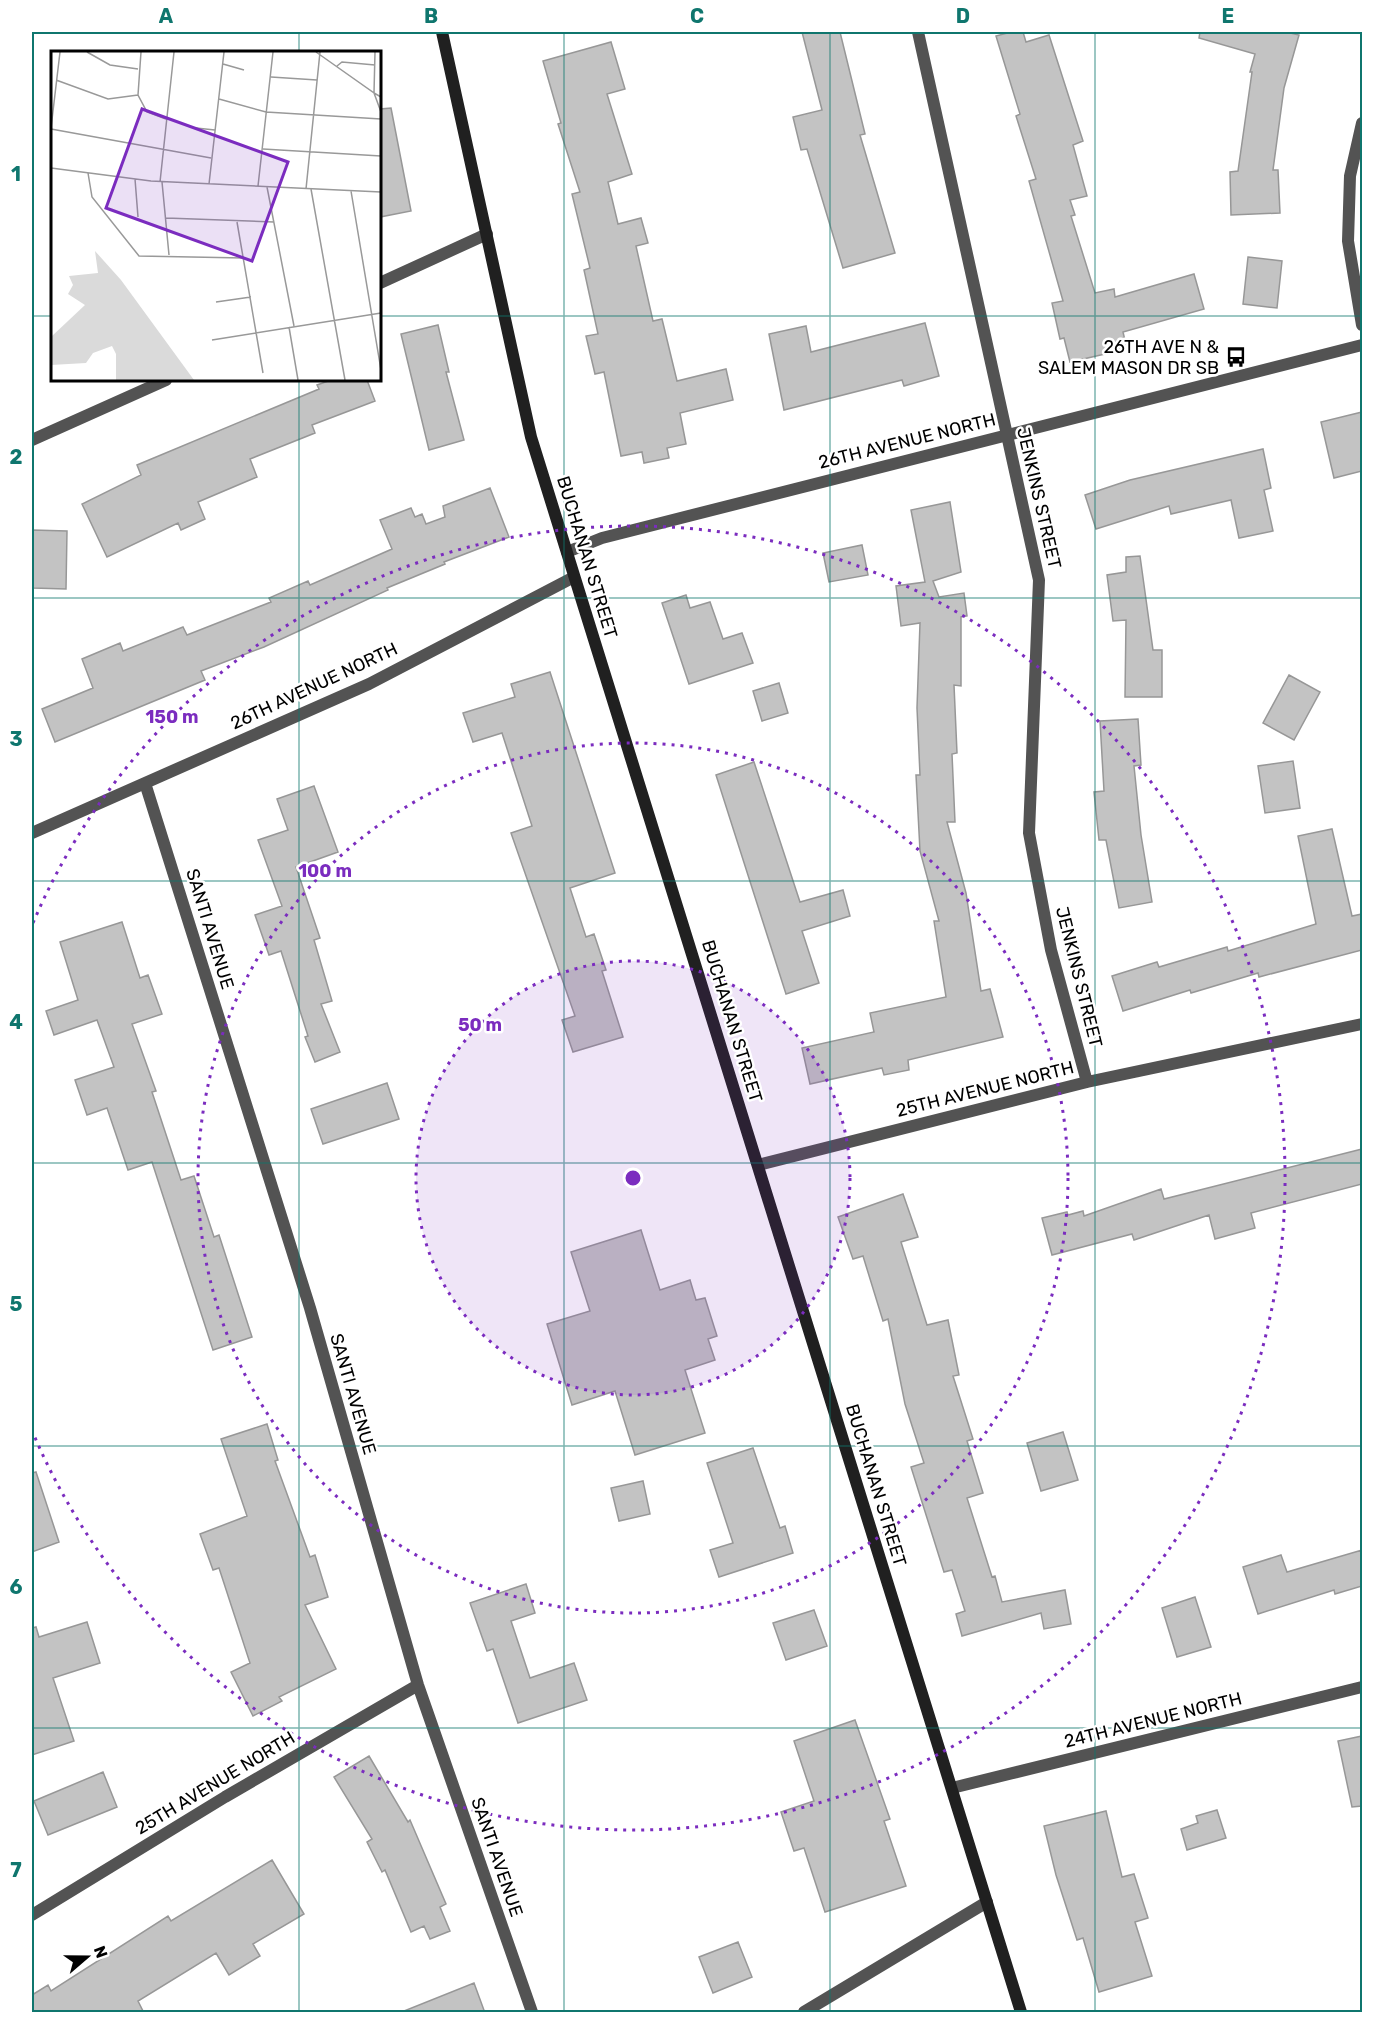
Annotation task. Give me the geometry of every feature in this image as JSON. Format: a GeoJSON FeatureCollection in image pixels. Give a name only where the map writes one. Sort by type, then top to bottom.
{"type":"FeatureCollection","features":[{"type":"Feature","properties":{"kind":"street","name":"BUCHANAN STREET"},"geometry":{"type":"LineString","coordinates":[[442,32],[531,437],[1021,2013]]}},
{"type":"Feature","properties":{"kind":"street","name":"JENKINS STREET"},"geometry":{"type":"LineString","coordinates":[[918,32],[1039,580],[1029,833],[1051,950],[1087,1082]]}},
{"type":"Feature","properties":{"kind":"street"},"geometry":{"type":"LineString","coordinates":[[1362,123],[1350,176],[1348,241],[1362,325]]}},
{"type":"Feature","properties":{"kind":"street"},"geometry":{"type":"LineString","coordinates":[[381,283],[487,234]]}},
{"type":"Feature","properties":{"kind":"street","name":"26TH AVENUE NORTH"},"geometry":{"type":"LineString","coordinates":[[567,552],[602,538],[1362,345]]}},
{"type":"Feature","properties":{"kind":"street"},"geometry":{"type":"LineString","coordinates":[[32,440],[164,381]]}},
{"type":"Feature","properties":{"kind":"street","name":"26TH AVENUE NORTH"},"geometry":{"type":"LineString","coordinates":[[32,833],[369,684],[574,577]]}},
{"type":"Feature","properties":{"kind":"street","name":"SANTI AVENUE"},"geometry":{"type":"LineString","coordinates":[[145,783],[310,1308],[418,1685],[532,2013]]}},
{"type":"Feature","properties":{"kind":"street","name":"25TH AVENUE NORTH"},"geometry":{"type":"LineString","coordinates":[[758,1165],[1087,1082],[1362,1024]]}},
{"type":"Feature","properties":{"kind":"street","name":"25TH AVENUE NORTH"},"geometry":{"type":"LineString","coordinates":[[32,1915],[225,1797],[418,1685]]}},
{"type":"Feature","properties":{"kind":"street","name":"24TH AVENUE NORTH"},"geometry":{"type":"LineString","coordinates":[[952,1788],[1362,1687]]}},
{"type":"Feature","properties":{"kind":"street"},"geometry":{"type":"LineString","coordinates":[[804,2013],[987,1902]]}},
{"type":"Feature","properties":{"kind":"building"},"geometry":{"type":"Polygon","coordinates":[[[802,32],[840,32],[865,134],[860,135],[895,253],[843,268],[807,149],[801,150],[793,117],[822,110],[802,32]]]}},
{"type":"Feature","properties":{"kind":"building"},"geometry":{"type":"Polygon","coordinates":[[[1023,32],[1026,42],[1049,35],[1083,141],[1073,145],[1087,196],[1070,200],[1075,215],[1071,216],[1095,293],[1114,289],[1115,297],[1194,274],[1204,309],[1123,332],[1127,349],[1070,362],[1064,338],[1060,339],[1052,303],[1063,301],[1029,181],[1036,179],[1016,116],[1020,114],[996,36],[1023,32]]]}},
{"type":"Feature","properties":{"kind":"building"},"geometry":{"type":"Polygon","coordinates":[[[1200,32],[1286,32],[1299,35],[1284,88],[1273,170],[1278,170],[1280,213],[1231,215],[1230,172],[1238,171],[1252,72],[1250,72],[1255,54],[1199,38],[1200,32]]]}},
{"type":"Feature","properties":{"kind":"building"},"geometry":{"type":"Polygon","coordinates":[[[611,42],[625,89],[607,94],[632,174],[608,182],[618,224],[641,218],[648,243],[636,246],[653,321],[662,319],[677,381],[726,369],[733,400],[680,413],[686,444],[667,448],[669,458],[644,463],[642,452],[621,456],[604,372],[595,374],[586,336],[598,334],[584,270],[590,268],[572,194],[580,192],[558,124],[561,123],[543,61],[611,42]]]}},
{"type":"Feature","properties":{"kind":"building"},"geometry":{"type":"Polygon","coordinates":[[[391,108],[411,211],[381,217],[381,109],[391,108]]]}},
{"type":"Feature","properties":{"kind":"building"},"geometry":{"type":"Polygon","coordinates":[[[1248,257],[1282,261],[1277,308],[1243,304],[1248,257]]]}},
{"type":"Feature","properties":{"kind":"building"},"geometry":{"type":"Polygon","coordinates":[[[925,323],[939,376],[904,386],[902,380],[784,410],[769,334],[806,326],[811,352],[925,323]]]}},
{"type":"Feature","properties":{"kind":"building"},"geometry":{"type":"Polygon","coordinates":[[[438,325],[449,372],[446,372],[464,440],[429,450],[401,334],[438,325]]]}},
{"type":"Feature","properties":{"kind":"building"},"geometry":{"type":"Polygon","coordinates":[[[328,381],[367,381],[375,401],[312,425],[315,433],[250,459],[257,477],[198,502],[205,519],[181,530],[178,523],[107,557],[82,504],[141,475],[137,465],[319,389],[317,385],[328,381]]]}},
{"type":"Feature","properties":{"kind":"building"},"geometry":{"type":"Polygon","coordinates":[[[1362,412],[1362,471],[1334,478],[1321,422],[1362,412]]]}},
{"type":"Feature","properties":{"kind":"building"},"geometry":{"type":"Polygon","coordinates":[[[1263,449],[1271,488],[1264,490],[1273,531],[1239,538],[1231,500],[1171,514],[1169,506],[1096,529],[1085,495],[1130,480],[1263,449]]]}},
{"type":"Feature","properties":{"kind":"building"},"geometry":{"type":"Polygon","coordinates":[[[490,488],[509,537],[444,562],[445,564],[387,588],[388,590],[264,647],[201,671],[205,680],[55,742],[42,709],[93,688],[82,659],[120,643],[123,651],[183,627],[187,635],[271,602],[269,598],[308,581],[310,585],[392,549],[380,520],[411,508],[415,517],[422,514],[426,524],[445,517],[443,506],[490,488]]]}},
{"type":"Feature","properties":{"kind":"building"},"geometry":{"type":"Polygon","coordinates":[[[950,502],[961,572],[933,581],[939,597],[964,593],[967,616],[961,617],[961,686],[954,685],[957,753],[952,754],[955,822],[947,822],[966,893],[981,991],[990,989],[1003,1037],[908,1060],[909,1070],[884,1075],[882,1068],[810,1084],[802,1048],[874,1032],[870,1013],[946,997],[934,921],[939,921],[920,851],[916,775],[920,775],[917,708],[920,623],[901,626],[896,586],[925,582],[911,510],[950,502]]]}},
{"type":"Feature","properties":{"kind":"building"},"geometry":{"type":"Polygon","coordinates":[[[32,530],[67,531],[66,589],[33,588],[32,530]]]}},
{"type":"Feature","properties":{"kind":"building"},"geometry":{"type":"Polygon","coordinates":[[[862,545],[868,575],[829,582],[823,553],[862,545]]]}},
{"type":"Feature","properties":{"kind":"building"},"geometry":{"type":"Polygon","coordinates":[[[1140,556],[1153,650],[1162,650],[1162,697],[1125,697],[1126,620],[1113,621],[1107,575],[1126,572],[1126,557],[1140,556]]]}},
{"type":"Feature","properties":{"kind":"building"},"geometry":{"type":"Polygon","coordinates":[[[686,595],[690,608],[710,602],[723,639],[742,633],[753,663],[689,684],[662,603],[686,595]]]}},
{"type":"Feature","properties":{"kind":"building"},"geometry":{"type":"Polygon","coordinates":[[[550,672],[615,873],[570,888],[586,937],[594,934],[606,970],[602,971],[623,1037],[573,1052],[562,1020],[575,1016],[511,833],[532,826],[502,733],[473,742],[463,713],[515,697],[511,684],[550,672]]]}},
{"type":"Feature","properties":{"kind":"building"},"geometry":{"type":"Polygon","coordinates":[[[1289,675],[1320,692],[1294,740],[1263,723],[1289,675]]]}},
{"type":"Feature","properties":{"kind":"building"},"geometry":{"type":"Polygon","coordinates":[[[779,683],[788,713],[762,721],[753,691],[779,683]]]}},
{"type":"Feature","properties":{"kind":"building"},"geometry":{"type":"Polygon","coordinates":[[[1138,719],[1141,765],[1134,766],[1141,835],[1152,902],[1119,908],[1106,840],[1099,840],[1094,792],[1104,791],[1100,721],[1138,719]]]}},
{"type":"Feature","properties":{"kind":"building"},"geometry":{"type":"Polygon","coordinates":[[[1293,761],[1300,808],[1265,813],[1258,766],[1293,761]]]}},
{"type":"Feature","properties":{"kind":"building"},"geometry":{"type":"Polygon","coordinates":[[[754,762],[800,902],[843,890],[850,916],[802,931],[819,983],[786,994],[716,775],[754,762]]]}},
{"type":"Feature","properties":{"kind":"building"},"geometry":{"type":"Polygon","coordinates":[[[314,786],[338,852],[296,867],[320,938],[314,940],[332,1001],[321,1004],[340,1052],[315,1062],[305,1037],[308,1036],[281,951],[269,955],[255,915],[282,906],[258,840],[288,830],[277,799],[314,786]]]}},
{"type":"Feature","properties":{"kind":"building"},"geometry":{"type":"Polygon","coordinates":[[[1332,829],[1352,916],[1362,914],[1362,950],[1259,977],[1258,973],[1191,993],[1190,990],[1123,1011],[1112,976],[1157,962],[1159,967],[1227,947],[1228,951],[1316,924],[1298,836],[1332,829]]]}},
{"type":"Feature","properties":{"kind":"building"},"geometry":{"type":"Polygon","coordinates":[[[122,922],[140,978],[148,975],[162,1014],[132,1024],[156,1091],[152,1092],[181,1180],[194,1176],[214,1237],[219,1235],[252,1337],[213,1350],[152,1162],[128,1170],[107,1108],[87,1115],[75,1080],[114,1067],[97,1020],[54,1035],[46,1011],[78,1000],[60,942],[122,922]]]}},
{"type":"Feature","properties":{"kind":"building"},"geometry":{"type":"Polygon","coordinates":[[[387,1083],[399,1119],[323,1144],[311,1109],[387,1083]]]}},
{"type":"Feature","properties":{"kind":"building"},"geometry":{"type":"Polygon","coordinates":[[[1362,1149],[1362,1184],[1251,1213],[1255,1228],[1215,1239],[1209,1215],[1134,1240],[1132,1234],[1052,1255],[1042,1218],[1083,1211],[1084,1216],[1161,1189],[1164,1199],[1362,1149]]]}},
{"type":"Feature","properties":{"kind":"building"},"geometry":{"type":"Polygon","coordinates":[[[903,1194],[918,1237],[901,1242],[927,1325],[948,1320],[959,1375],[953,1376],[973,1439],[967,1441],[983,1493],[967,1498],[992,1577],[995,1576],[1002,1602],[1065,1590],[1071,1624],[1044,1629],[1041,1613],[962,1636],[956,1614],[965,1611],[952,1570],[944,1572],[911,1467],[924,1463],[905,1404],[888,1319],[883,1321],[863,1256],[853,1259],[838,1217],[903,1194]]]}},
{"type":"Feature","properties":{"kind":"building"},"geometry":{"type":"Polygon","coordinates":[[[641,1230],[660,1290],[690,1280],[696,1300],[705,1298],[717,1336],[708,1339],[715,1360],[685,1370],[705,1433],[635,1455],[615,1391],[572,1405],[547,1324],[590,1311],[571,1252],[641,1230]]]}},
{"type":"Feature","properties":{"kind":"building"},"geometry":{"type":"Polygon","coordinates":[[[267,1424],[278,1460],[275,1461],[310,1557],[315,1555],[328,1597],[305,1605],[336,1669],[279,1697],[282,1701],[253,1716],[231,1672],[250,1663],[219,1568],[213,1570],[200,1534],[247,1516],[221,1439],[267,1424]]]}},
{"type":"Feature","properties":{"kind":"building"},"geometry":{"type":"Polygon","coordinates":[[[1063,1432],[1078,1480],[1041,1491],[1027,1443],[1063,1432]]]}},
{"type":"Feature","properties":{"kind":"building"},"geometry":{"type":"Polygon","coordinates":[[[753,1448],[780,1528],[785,1526],[793,1553],[719,1577],[710,1550],[733,1543],[707,1463],[753,1448]]]}},
{"type":"Feature","properties":{"kind":"building"},"geometry":{"type":"Polygon","coordinates":[[[36,1472],[59,1542],[32,1552],[32,1473],[36,1472]]]}},
{"type":"Feature","properties":{"kind":"building"},"geometry":{"type":"Polygon","coordinates":[[[643,1481],[650,1514],[619,1521],[611,1488],[643,1481]]]}},
{"type":"Feature","properties":{"kind":"building"},"geometry":{"type":"Polygon","coordinates":[[[1362,1550],[1362,1586],[1335,1594],[1334,1590],[1258,1614],[1243,1567],[1281,1555],[1287,1572],[1362,1550]]]}},
{"type":"Feature","properties":{"kind":"building"},"geometry":{"type":"Polygon","coordinates":[[[526,1584],[535,1613],[511,1621],[530,1678],[574,1663],[587,1700],[518,1723],[493,1649],[487,1651],[470,1603],[526,1584]]]}},
{"type":"Feature","properties":{"kind":"building"},"geometry":{"type":"Polygon","coordinates":[[[1195,1597],[1211,1647],[1177,1657],[1162,1608],[1195,1597]]]}},
{"type":"Feature","properties":{"kind":"building"},"geometry":{"type":"Polygon","coordinates":[[[814,1610],[827,1646],[786,1660],[773,1623],[814,1610]]]}},
{"type":"Feature","properties":{"kind":"building"},"geometry":{"type":"Polygon","coordinates":[[[87,1622],[100,1663],[53,1678],[74,1741],[32,1755],[32,1628],[36,1627],[39,1637],[87,1622]]]}},
{"type":"Feature","properties":{"kind":"building"},"geometry":{"type":"Polygon","coordinates":[[[855,1720],[890,1819],[884,1821],[906,1886],[825,1912],[804,1848],[794,1851],[781,1812],[814,1801],[794,1741],[855,1720]]]}},
{"type":"Feature","properties":{"kind":"building"},"geometry":{"type":"Polygon","coordinates":[[[1362,1736],[1362,1806],[1352,1807],[1338,1741],[1362,1736]]]}},
{"type":"Feature","properties":{"kind":"building"},"geometry":{"type":"Polygon","coordinates":[[[369,1756],[408,1822],[410,1820],[446,1904],[440,1907],[450,1931],[430,1939],[424,1926],[411,1932],[385,1870],[382,1872],[367,1842],[372,1839],[334,1777],[369,1756]]]}},
{"type":"Feature","properties":{"kind":"building"},"geometry":{"type":"Polygon","coordinates":[[[103,1772],[117,1807],[48,1835],[34,1801],[103,1772]]]}},
{"type":"Feature","properties":{"kind":"building"},"geometry":{"type":"Polygon","coordinates":[[[1217,1810],[1226,1838],[1187,1850],[1181,1829],[1198,1823],[1196,1816],[1217,1810]]]}},
{"type":"Feature","properties":{"kind":"building"},"geometry":{"type":"Polygon","coordinates":[[[1106,1811],[1122,1877],[1134,1874],[1148,1918],[1135,1922],[1152,1976],[1099,1992],[1083,1938],[1077,1940],[1056,1875],[1044,1826],[1106,1811]]]}},
{"type":"Feature","properties":{"kind":"building"},"geometry":{"type":"Polygon","coordinates":[[[272,1860],[304,1914],[253,1944],[260,1956],[229,1975],[216,1953],[138,2001],[144,2013],[32,2013],[32,1995],[48,1985],[51,1991],[168,1916],[171,1921],[272,1860]]]}},
{"type":"Feature","properties":{"kind":"building"},"geometry":{"type":"Polygon","coordinates":[[[738,1942],[752,1977],[713,1993],[699,1957],[738,1942]]]}},
{"type":"Feature","properties":{"kind":"building"},"geometry":{"type":"Polygon","coordinates":[[[474,1983],[485,2013],[404,2013],[404,2011],[474,1983]]]}},
{"type":"Feature","properties":{"kind":"place","name":"26TH AVE N & SALEM MASON DR SB"},"geometry":{"type":"Point","coordinates":[1236,357]}}]}
